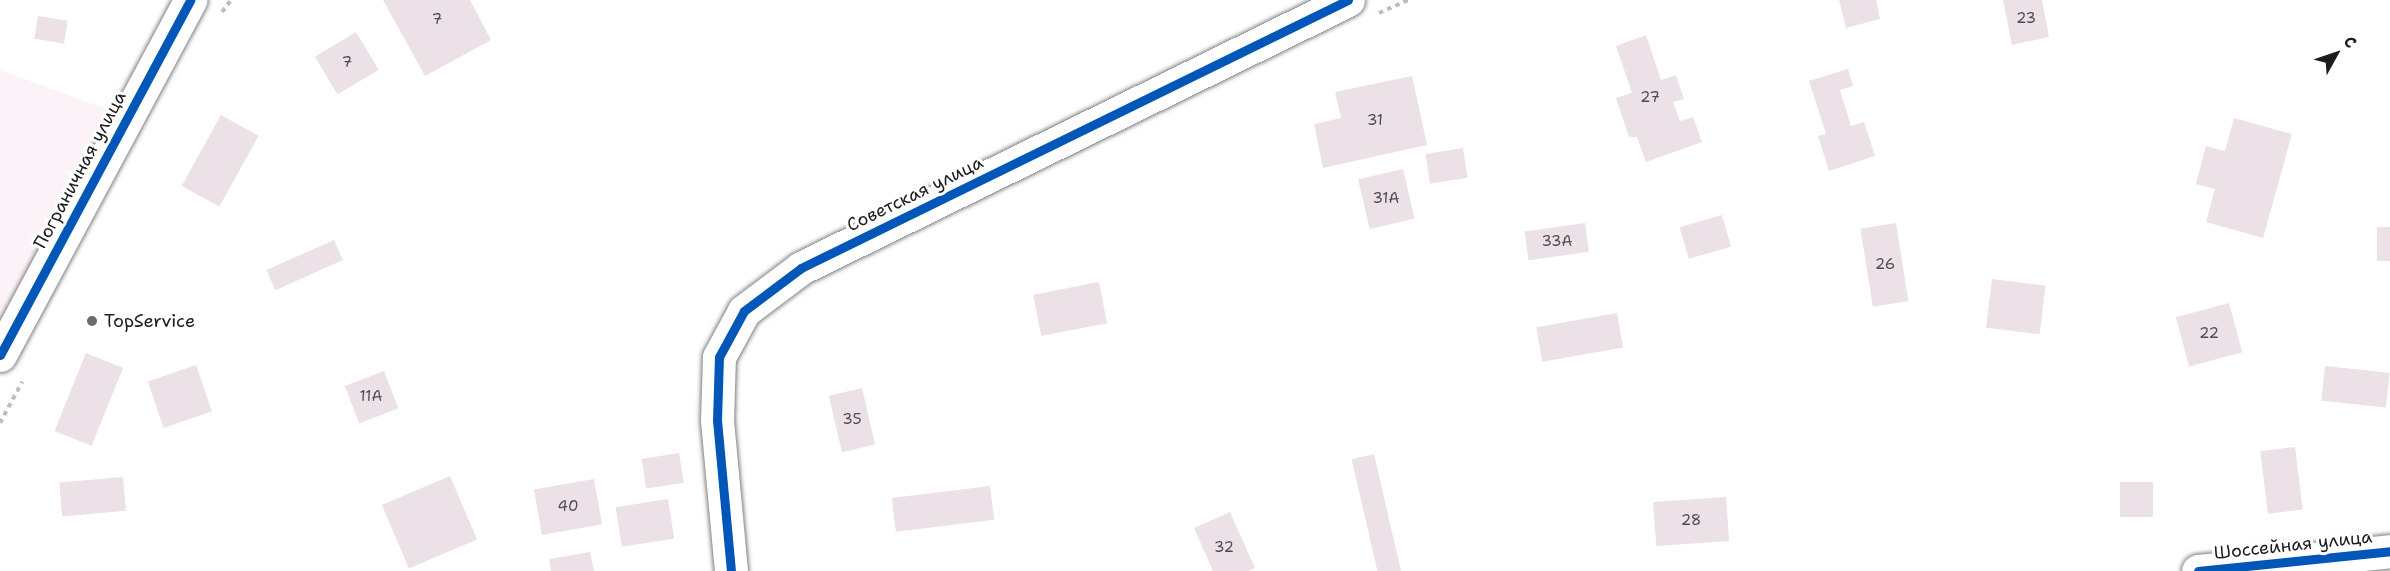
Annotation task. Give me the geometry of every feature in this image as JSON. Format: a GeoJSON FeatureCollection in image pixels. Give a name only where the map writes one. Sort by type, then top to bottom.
{"type":"FeatureCollection","features":[{"type":"Feature","properties":{"kind":"street","name":"Пограничная улица"},"geometry":{"type":"LineString","coordinates":[[0,355],[190,0]]}},
{"type":"Feature","properties":{"kind":"street","name":"Советская улица"},"geometry":{"type":"LineString","coordinates":[[731,571],[717,420],[719,357],[744,310],[801,268],[1348,0]]}},
{"type":"Feature","properties":{"kind":"street","name":"Шоссейная улица"},"geometry":{"type":"LineString","coordinates":[[2198,571],[2390,551]]}},
{"type":"Feature","properties":{"kind":"shaded area"},"geometry":{"type":"Polygon","coordinates":[[[0,70],[114,112],[0,323],[0,70]]]}},
{"type":"Feature","properties":{"kind":"building"},"geometry":{"type":"Polygon","coordinates":[[[383,0],[470,0],[491,40],[425,76],[383,0]]]}},
{"type":"Feature","properties":{"kind":"building"},"geometry":{"type":"Polygon","coordinates":[[[1839,0],[1876,0],[1880,19],[1846,28],[1839,0]]]}},
{"type":"Feature","properties":{"kind":"building"},"geometry":{"type":"Polygon","coordinates":[[[2003,0],[2042,0],[2049,37],[2012,45],[2003,0]]]}},
{"type":"Feature","properties":{"kind":"building"},"geometry":{"type":"Polygon","coordinates":[[[38,16],[68,21],[64,43],[34,39],[38,16]]]}},
{"type":"Feature","properties":{"kind":"building"},"geometry":{"type":"Polygon","coordinates":[[[356,32],[379,70],[338,94],[315,57],[356,32]]]}},
{"type":"Feature","properties":{"kind":"building"},"geometry":{"type":"Polygon","coordinates":[[[1646,35],[1661,80],[1676,75],[1684,99],[1673,102],[1680,121],[1693,117],[1702,142],[1646,162],[1637,137],[1629,137],[1616,98],[1632,93],[1616,46],[1646,35]]]}},
{"type":"Feature","properties":{"kind":"building"},"geometry":{"type":"Polygon","coordinates":[[[1848,69],[1853,86],[1840,90],[1851,126],[1864,122],[1875,156],[1829,171],[1818,136],[1826,134],[1809,81],[1848,69]]]}},
{"type":"Feature","properties":{"kind":"building"},"geometry":{"type":"Polygon","coordinates":[[[1412,76],[1427,145],[1323,168],[1314,124],[1341,118],[1335,92],[1412,76]]]}},
{"type":"Feature","properties":{"kind":"building"},"geometry":{"type":"Polygon","coordinates":[[[221,115],[259,136],[219,207],[182,186],[221,115]]]}},
{"type":"Feature","properties":{"kind":"building"},"geometry":{"type":"Polygon","coordinates":[[[2234,118],[2292,134],[2263,238],[2206,222],[2215,189],[2196,184],[2206,146],[2225,151],[2234,118]]]}},
{"type":"Feature","properties":{"kind":"building"},"geometry":{"type":"Polygon","coordinates":[[[1463,148],[1468,178],[1430,184],[1425,154],[1463,148]]]}},
{"type":"Feature","properties":{"kind":"building"},"geometry":{"type":"Polygon","coordinates":[[[1403,169],[1414,219],[1370,229],[1358,179],[1403,169]]]}},
{"type":"Feature","properties":{"kind":"building"},"geometry":{"type":"Polygon","coordinates":[[[1722,215],[1731,247],[1689,259],[1680,227],[1722,215]]]}},
{"type":"Feature","properties":{"kind":"building"},"geometry":{"type":"Polygon","coordinates":[[[1585,223],[1589,252],[1529,260],[1525,231],[1585,223]]]}},
{"type":"Feature","properties":{"kind":"building"},"geometry":{"type":"Polygon","coordinates":[[[1896,223],[1908,301],[1873,307],[1860,229],[1896,223]]]}},
{"type":"Feature","properties":{"kind":"building"},"geometry":{"type":"Polygon","coordinates":[[[2377,227],[2390,227],[2390,261],[2377,261],[2377,227]]]}},
{"type":"Feature","properties":{"kind":"building"},"geometry":{"type":"Polygon","coordinates":[[[334,240],[343,260],[275,290],[266,270],[334,240]]]}},
{"type":"Feature","properties":{"kind":"building"},"geometry":{"type":"Polygon","coordinates":[[[1992,279],[2046,286],[2040,334],[1986,328],[1992,279]]]}},
{"type":"Feature","properties":{"kind":"building"},"geometry":{"type":"Polygon","coordinates":[[[1099,282],[1107,323],[1041,336],[1033,295],[1099,282]]]}},
{"type":"Feature","properties":{"kind":"building"},"geometry":{"type":"Polygon","coordinates":[[[2229,303],[2242,352],[2189,366],[2176,317],[2229,303]]]}},
{"type":"Feature","properties":{"kind":"building"},"geometry":{"type":"Polygon","coordinates":[[[1617,313],[1623,347],[1542,362],[1536,327],[1617,313]]]}},
{"type":"Feature","properties":{"kind":"building"},"geometry":{"type":"Polygon","coordinates":[[[86,353],[123,368],[92,446],[55,431],[86,353]]]}},
{"type":"Feature","properties":{"kind":"building"},"geometry":{"type":"Polygon","coordinates":[[[196,365],[212,411],[164,428],[148,382],[196,365]]]}},
{"type":"Feature","properties":{"kind":"building"},"geometry":{"type":"Polygon","coordinates":[[[2325,366],[2390,373],[2386,408],[2321,401],[2325,366]]]}},
{"type":"Feature","properties":{"kind":"building"},"geometry":{"type":"Polygon","coordinates":[[[384,371],[398,408],[359,423],[345,386],[384,371]]]}},
{"type":"Feature","properties":{"kind":"building"},"geometry":{"type":"Polygon","coordinates":[[[862,388],[875,445],[842,452],[829,396],[862,388]]]}},
{"type":"Feature","properties":{"kind":"building"},"geometry":{"type":"Polygon","coordinates":[[[2295,447],[2303,510],[2268,514],[2260,451],[2295,447]]]}},
{"type":"Feature","properties":{"kind":"building"},"geometry":{"type":"Polygon","coordinates":[[[679,453],[684,483],[646,489],[641,459],[679,453]]]}},
{"type":"Feature","properties":{"kind":"building"},"geometry":{"type":"Polygon","coordinates":[[[1374,454],[1401,571],[1377,571],[1352,459],[1374,454]]]}},
{"type":"Feature","properties":{"kind":"building"},"geometry":{"type":"Polygon","coordinates":[[[450,476],[477,540],[409,568],[382,505],[450,476]]]}},
{"type":"Feature","properties":{"kind":"building"},"geometry":{"type":"Polygon","coordinates":[[[123,477],[126,511],[62,516],[59,483],[123,477]]]}},
{"type":"Feature","properties":{"kind":"building"},"geometry":{"type":"Polygon","coordinates":[[[594,479],[602,524],[542,535],[534,490],[594,479]]]}},
{"type":"Feature","properties":{"kind":"building"},"geometry":{"type":"Polygon","coordinates":[[[2120,482],[2153,482],[2153,517],[2120,517],[2120,482]]]}},
{"type":"Feature","properties":{"kind":"building"},"geometry":{"type":"Polygon","coordinates":[[[990,486],[994,520],[896,532],[892,498],[990,486]]]}},
{"type":"Feature","properties":{"kind":"building"},"geometry":{"type":"Polygon","coordinates":[[[1726,497],[1729,541],[1656,546],[1653,502],[1726,497]]]}},
{"type":"Feature","properties":{"kind":"building"},"geometry":{"type":"Polygon","coordinates":[[[668,499],[674,539],[622,547],[616,507],[668,499]]]}},
{"type":"Feature","properties":{"kind":"building"},"geometry":{"type":"Polygon","coordinates":[[[1230,512],[1255,568],[1248,571],[1213,571],[1194,528],[1230,512]]]}},
{"type":"Feature","properties":{"kind":"building"},"geometry":{"type":"Polygon","coordinates":[[[590,552],[594,571],[551,571],[549,559],[590,552]]]}},
{"type":"Feature","properties":{"kind":"cycle path"},"geometry":{"type":"LineString","coordinates":[[0,355],[190,0]]}},
{"type":"Feature","properties":{"kind":"cycle path"},"geometry":{"type":"LineString","coordinates":[[731,571],[717,420],[719,357],[744,311],[801,268],[1348,0]]}},
{"type":"Feature","properties":{"kind":"cycle path"},"geometry":{"type":"LineString","coordinates":[[2198,571],[2390,551]]}},
{"type":"Feature","properties":{"kind":"place","name":"TopService"},"geometry":{"type":"Point","coordinates":[92,321]}}]}
